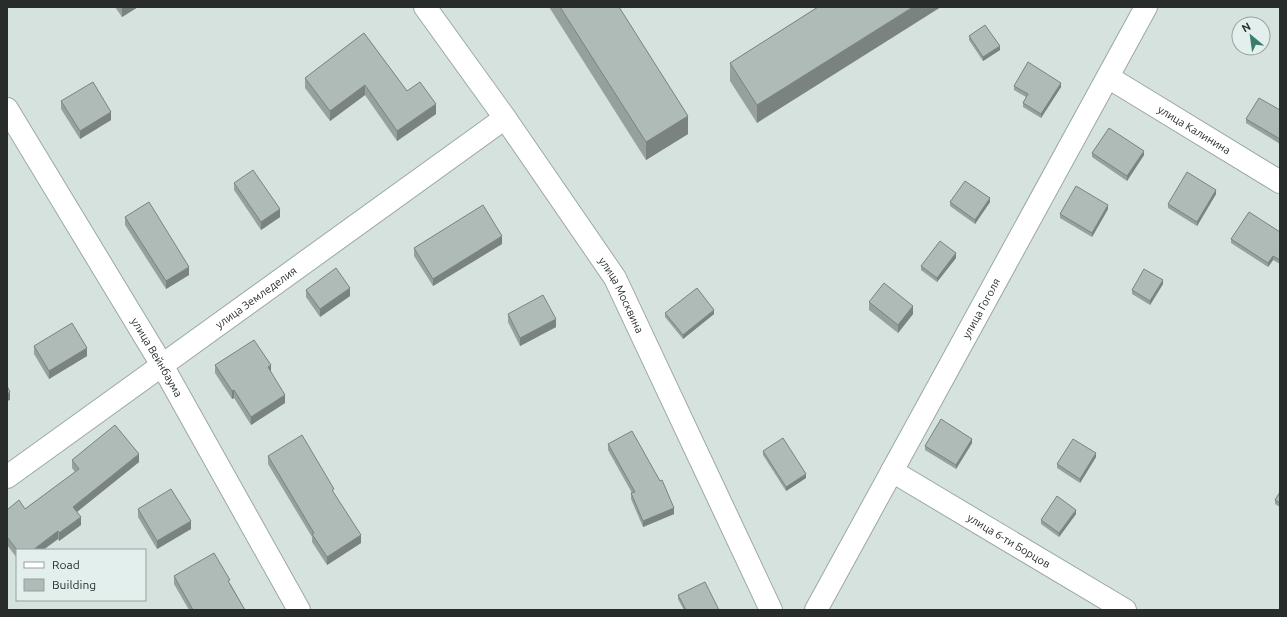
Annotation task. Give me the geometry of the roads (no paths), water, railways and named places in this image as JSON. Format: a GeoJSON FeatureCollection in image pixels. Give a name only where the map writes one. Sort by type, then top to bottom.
{"type":"FeatureCollection","features":[{"type":"Feature","properties":{"kind":"street","name":"улица Москвина"},"geometry":{"type":"LineString","coordinates":[[425,7],[505,118],[615,278],[771,610]]}},
{"type":"Feature","properties":{"kind":"street","name":"улица Гоголя"},"geometry":{"type":"LineString","coordinates":[[816,610],[1146,7]]}},
{"type":"Feature","properties":{"kind":"street","name":"улица Калинина"},"geometry":{"type":"LineString","coordinates":[[1108,77],[1280,182]]}},
{"type":"Feature","properties":{"kind":"street","name":"улица Вейнбаума"},"geometry":{"type":"LineString","coordinates":[[7,109],[162,365],[299,610]]}},
{"type":"Feature","properties":{"kind":"street","name":"улица Земледелия"},"geometry":{"type":"LineString","coordinates":[[7,477],[505,118]]}},
{"type":"Feature","properties":{"kind":"street","name":"улица 6-ти Борцов"},"geometry":{"type":"LineString","coordinates":[[892,471],[1125,610]]}}]}
